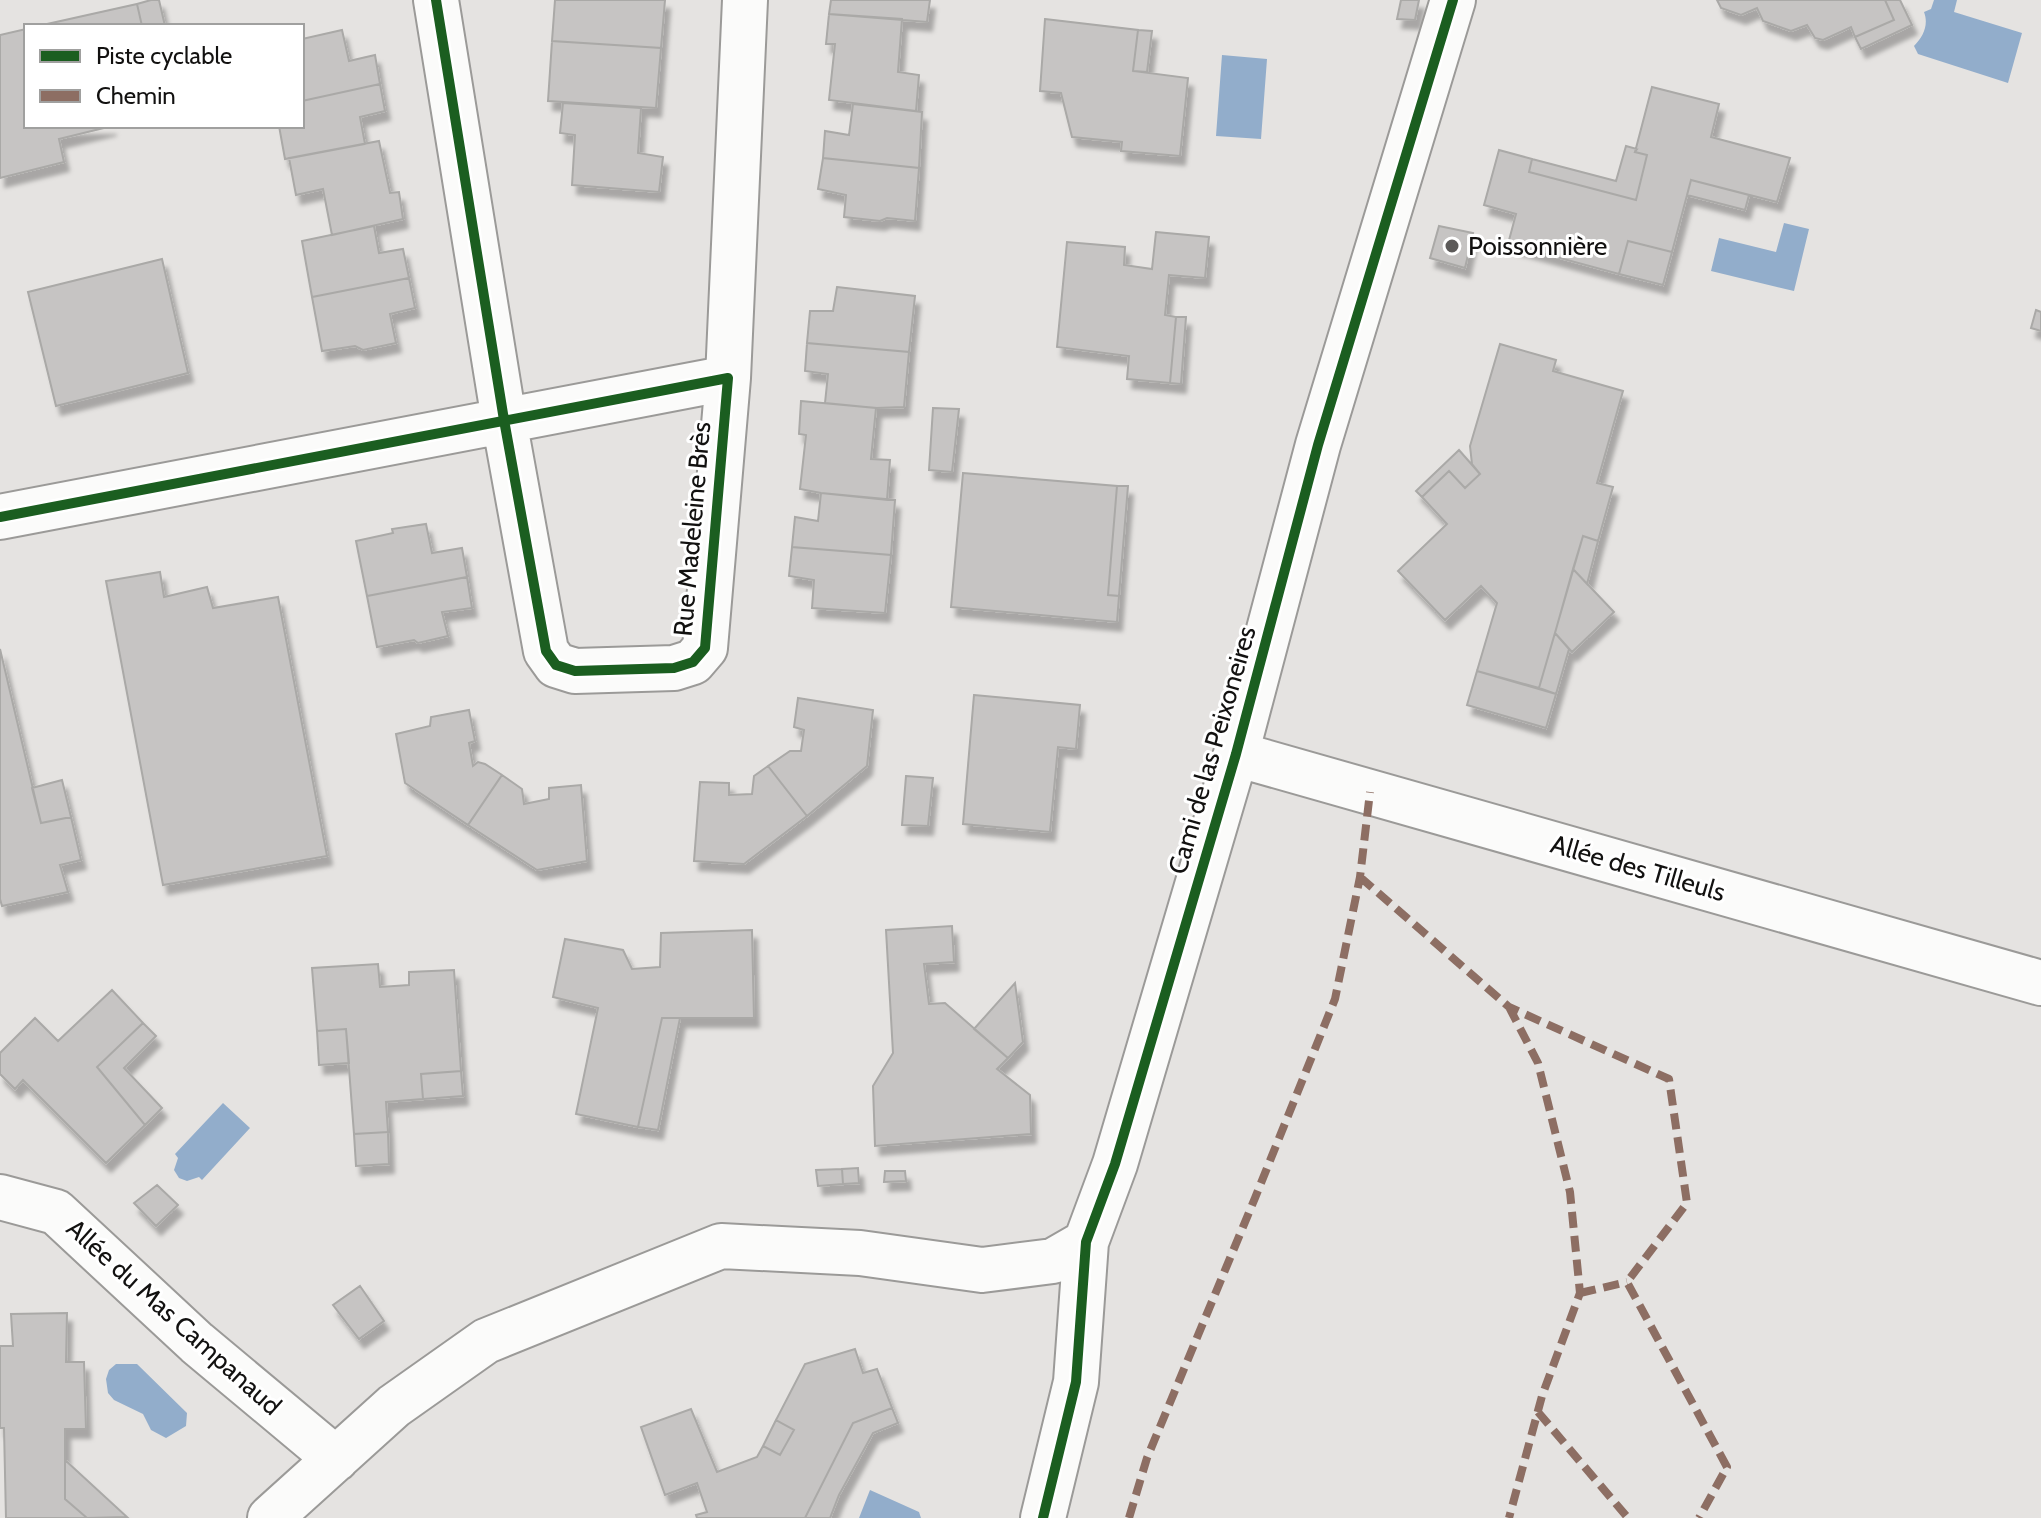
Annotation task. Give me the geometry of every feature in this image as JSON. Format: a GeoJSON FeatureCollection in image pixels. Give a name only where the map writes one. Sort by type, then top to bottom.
{"type":"FeatureCollection","features":[{"type":"Feature","properties":{"kind":"street","name":"Rue Madeleine Brès"},"geometry":{"type":"LineString","coordinates":[[436,0],[504,420],[546,651],[556,665],[575,671],[674,668],[693,662],[705,648],[728,378],[745,0]]}},
{"type":"Feature","properties":{"kind":"street","name":"Cami de las Peixoneires"},"geometry":{"type":"LineString","coordinates":[[1043,1518],[1076,1382],[1086,1242],[1115,1164],[1236,754],[1318,445],[1453,0]]}},
{"type":"Feature","properties":{"kind":"street","name":"Rue Madeleine Brès"},"geometry":{"type":"LineString","coordinates":[[0,517],[728,378]]}},
{"type":"Feature","properties":{"kind":"street","name":"Allée des Tilleuls"},"geometry":{"type":"LineString","coordinates":[[1236,754],[2041,983]]}},
{"type":"Feature","properties":{"kind":"street","name":"Allée du Mas Campanaud"},"geometry":{"type":"LineString","coordinates":[[0,1197],[56,1212],[197,1343],[336,1459]]}},
{"type":"Feature","properties":{"kind":"street"},"geometry":{"type":"LineString","coordinates":[[270,1518],[394,1406],[486,1341],[721,1246],[860,1253],[982,1270],[1053,1261],[1086,1242]]}},
{"type":"Feature","properties":{"kind":"water"},"geometry":{"type":"Polygon","coordinates":[[[1934,0],[1957,0],[1954,12],[2022,33],[2008,83],[1918,54],[1914,46],[1924,30],[1924,12],[1931,9],[1934,0]]]}},
{"type":"Feature","properties":{"kind":"water"},"geometry":{"type":"Polygon","coordinates":[[[1222,55],[1267,59],[1261,139],[1216,136],[1222,55]]]}},
{"type":"Feature","properties":{"kind":"water"},"geometry":{"type":"Polygon","coordinates":[[[1784,223],[1809,229],[1794,291],[1711,271],[1719,238],[1776,252],[1784,223]]]}},
{"type":"Feature","properties":{"kind":"water"},"geometry":{"type":"Polygon","coordinates":[[[223,1103],[250,1128],[202,1180],[199,1177],[187,1181],[179,1178],[174,1170],[178,1158],[175,1154],[223,1103]]]}},
{"type":"Feature","properties":{"kind":"water"},"geometry":{"type":"Polygon","coordinates":[[[116,1364],[137,1364],[187,1413],[186,1426],[166,1438],[151,1430],[143,1414],[114,1400],[108,1393],[106,1379],[109,1370],[116,1364]]]}},
{"type":"Feature","properties":{"kind":"water"},"geometry":{"type":"Polygon","coordinates":[[[870,1490],[919,1512],[921,1518],[859,1518],[870,1490]]]}},
{"type":"Feature","properties":{"kind":"building"},"geometry":{"type":"Polygon","coordinates":[[[159,0],[165,24],[142,24],[137,4],[159,0]]]}},
{"type":"Feature","properties":{"kind":"building"},"geometry":{"type":"Polygon","coordinates":[[[555,0],[665,0],[661,48],[552,41],[555,0]]]}},
{"type":"Feature","properties":{"kind":"building"},"geometry":{"type":"Polygon","coordinates":[[[831,0],[930,0],[927,22],[829,14],[831,0]]]}},
{"type":"Feature","properties":{"kind":"building"},"geometry":{"type":"Polygon","coordinates":[[[1401,0],[1419,0],[1415,20],[1397,19],[1401,0]]]}},
{"type":"Feature","properties":{"kind":"building"},"geometry":{"type":"Polygon","coordinates":[[[1717,0],[1885,0],[1894,20],[1855,37],[1851,27],[1823,40],[1815,38],[1807,25],[1791,31],[1763,21],[1757,8],[1741,15],[1721,8],[1717,0]]]}},
{"type":"Feature","properties":{"kind":"building"},"geometry":{"type":"Polygon","coordinates":[[[1885,0],[1900,0],[1912,25],[1861,49],[1855,37],[1894,20],[1885,0]]]}},
{"type":"Feature","properties":{"kind":"building"},"geometry":{"type":"Polygon","coordinates":[[[137,4],[142,24],[47,24],[137,4]]]}},
{"type":"Feature","properties":{"kind":"building"},"geometry":{"type":"Polygon","coordinates":[[[829,14],[902,19],[898,72],[919,75],[916,111],[829,100],[835,44],[826,44],[829,14]]]}},
{"type":"Feature","properties":{"kind":"building"},"geometry":{"type":"Polygon","coordinates":[[[1045,19],[1138,30],[1133,71],[1188,78],[1180,156],[1121,151],[1122,142],[1072,137],[1061,93],[1040,91],[1045,19]]]}},
{"type":"Feature","properties":{"kind":"building"},"geometry":{"type":"Polygon","coordinates":[[[24,29],[24,128],[104,128],[59,139],[64,162],[0,178],[0,35],[24,29]]]}},
{"type":"Feature","properties":{"kind":"building"},"geometry":{"type":"Polygon","coordinates":[[[342,30],[349,61],[375,55],[380,84],[304,101],[304,39],[342,30]]]}},
{"type":"Feature","properties":{"kind":"building"},"geometry":{"type":"Polygon","coordinates":[[[1138,30],[1152,31],[1147,72],[1133,71],[1138,30]]]}},
{"type":"Feature","properties":{"kind":"building"},"geometry":{"type":"Polygon","coordinates":[[[552,41],[661,48],[656,108],[548,101],[552,41]]]}},
{"type":"Feature","properties":{"kind":"building"},"geometry":{"type":"Polygon","coordinates":[[[380,84],[385,111],[360,117],[365,144],[285,159],[279,128],[304,128],[304,101],[380,84]]]}},
{"type":"Feature","properties":{"kind":"building"},"geometry":{"type":"Polygon","coordinates":[[[1652,87],[1719,104],[1711,137],[1790,158],[1777,202],[1691,180],[1672,252],[1628,241],[1619,274],[1508,244],[1516,214],[1484,205],[1499,150],[1532,159],[1529,172],[1636,200],[1647,155],[1635,152],[1652,87]]]}},
{"type":"Feature","properties":{"kind":"building"},"geometry":{"type":"Polygon","coordinates":[[[563,103],[641,108],[638,153],[663,157],[659,192],[572,185],[575,135],[560,133],[563,103]]]}},
{"type":"Feature","properties":{"kind":"building"},"geometry":{"type":"Polygon","coordinates":[[[853,104],[922,112],[919,168],[823,158],[825,131],[849,135],[853,104]]]}},
{"type":"Feature","properties":{"kind":"building"},"geometry":{"type":"Polygon","coordinates":[[[379,141],[390,193],[399,192],[403,219],[332,235],[323,189],[296,195],[289,158],[379,141]]]}},
{"type":"Feature","properties":{"kind":"building"},"geometry":{"type":"Polygon","coordinates":[[[1626,146],[1647,155],[1636,200],[1529,172],[1532,159],[1616,181],[1626,146]]]}},
{"type":"Feature","properties":{"kind":"building"},"geometry":{"type":"Polygon","coordinates":[[[823,158],[919,168],[915,221],[844,217],[846,195],[818,189],[823,158]]]}},
{"type":"Feature","properties":{"kind":"building"},"geometry":{"type":"Polygon","coordinates":[[[1691,180],[1749,195],[1745,210],[1687,195],[1691,180]]]}},
{"type":"Feature","properties":{"kind":"building"},"geometry":{"type":"Polygon","coordinates":[[[374,226],[379,253],[403,249],[409,278],[312,297],[302,241],[374,226]]]}},
{"type":"Feature","properties":{"kind":"building","name":"Poissonnière"},"geometry":{"type":"Polygon","coordinates":[[[1439,226],[1473,233],[1465,268],[1430,258],[1439,226]]]}},
{"type":"Feature","properties":{"kind":"building"},"geometry":{"type":"Polygon","coordinates":[[[1156,232],[1209,237],[1205,278],[1169,275],[1165,315],[1176,317],[1170,383],[1127,379],[1129,356],[1057,347],[1067,242],[1125,247],[1124,265],[1152,269],[1156,232]]]}},
{"type":"Feature","properties":{"kind":"building"},"geometry":{"type":"Polygon","coordinates":[[[1628,241],[1672,252],[1663,285],[1619,274],[1628,241]]]}},
{"type":"Feature","properties":{"kind":"building"},"geometry":{"type":"Polygon","coordinates":[[[162,259],[188,373],[56,406],[28,292],[162,259]]]}},
{"type":"Feature","properties":{"kind":"building"},"geometry":{"type":"Polygon","coordinates":[[[409,278],[415,308],[390,314],[396,343],[363,350],[355,346],[322,351],[312,297],[409,278]]]}},
{"type":"Feature","properties":{"kind":"building"},"geometry":{"type":"Polygon","coordinates":[[[837,287],[915,296],[909,352],[807,343],[810,311],[833,311],[837,287]]]}},
{"type":"Feature","properties":{"kind":"building"},"geometry":{"type":"Polygon","coordinates":[[[2036,310],[2041,312],[2041,331],[2031,328],[2036,310]]]}},
{"type":"Feature","properties":{"kind":"building"},"geometry":{"type":"Polygon","coordinates":[[[1176,317],[1186,317],[1181,384],[1170,383],[1176,317]]]}},
{"type":"Feature","properties":{"kind":"building"},"geometry":{"type":"Polygon","coordinates":[[[807,343],[909,352],[904,407],[876,408],[825,403],[828,374],[805,371],[807,343]]]}},
{"type":"Feature","properties":{"kind":"building"},"geometry":{"type":"Polygon","coordinates":[[[1500,344],[1556,360],[1553,371],[1623,391],[1597,483],[1613,487],[1598,541],[1583,536],[1539,688],[1477,671],[1497,603],[1481,586],[1445,620],[1398,571],[1447,524],[1422,497],[1449,471],[1465,488],[1480,474],[1472,464],[1470,446],[1500,344]]]}},
{"type":"Feature","properties":{"kind":"building"},"geometry":{"type":"Polygon","coordinates":[[[801,401],[876,408],[871,459],[890,460],[887,500],[800,489],[806,435],[799,434],[801,401]]]}},
{"type":"Feature","properties":{"kind":"building"},"geometry":{"type":"Polygon","coordinates":[[[933,408],[959,409],[952,472],[929,470],[933,408]]]}},
{"type":"Feature","properties":{"kind":"building"},"geometry":{"type":"Polygon","coordinates":[[[1459,450],[1480,474],[1465,488],[1449,471],[1422,497],[1416,491],[1459,450]]]}},
{"type":"Feature","properties":{"kind":"building"},"geometry":{"type":"Polygon","coordinates":[[[963,473],[1117,486],[1108,595],[1119,596],[1117,622],[951,607],[963,473]]]}},
{"type":"Feature","properties":{"kind":"building"},"geometry":{"type":"Polygon","coordinates":[[[1117,486],[1128,486],[1119,596],[1108,595],[1117,486]]]}},
{"type":"Feature","properties":{"kind":"building"},"geometry":{"type":"Polygon","coordinates":[[[821,493],[895,500],[891,555],[792,547],[795,517],[818,521],[821,493]]]}},
{"type":"Feature","properties":{"kind":"building"},"geometry":{"type":"Polygon","coordinates":[[[426,524],[432,553],[462,548],[467,577],[367,596],[356,541],[393,533],[392,529],[426,524]]]}},
{"type":"Feature","properties":{"kind":"building"},"geometry":{"type":"Polygon","coordinates":[[[1583,536],[1598,541],[1587,584],[1573,569],[1583,536]]]}},
{"type":"Feature","properties":{"kind":"building"},"geometry":{"type":"Polygon","coordinates":[[[792,547],[891,555],[885,613],[812,608],[814,580],[789,576],[792,547]]]}},
{"type":"Feature","properties":{"kind":"building"},"geometry":{"type":"Polygon","coordinates":[[[1573,569],[1614,612],[1572,652],[1555,633],[1573,569]]]}},
{"type":"Feature","properties":{"kind":"building"},"geometry":{"type":"Polygon","coordinates":[[[160,572],[164,597],[207,587],[213,608],[278,597],[327,856],[163,885],[106,581],[160,572]]]}},
{"type":"Feature","properties":{"kind":"building"},"geometry":{"type":"Polygon","coordinates":[[[467,577],[472,608],[442,612],[448,636],[377,647],[367,596],[467,577]]]}},
{"type":"Feature","properties":{"kind":"building"},"geometry":{"type":"Polygon","coordinates":[[[1555,633],[1569,649],[1556,694],[1539,688],[1555,633]]]}},
{"type":"Feature","properties":{"kind":"building"},"geometry":{"type":"Polygon","coordinates":[[[0,649],[41,823],[71,817],[81,860],[60,865],[68,892],[2,906],[0,899],[0,649]]]}},
{"type":"Feature","properties":{"kind":"building"},"geometry":{"type":"Polygon","coordinates":[[[1477,671],[1556,694],[1546,728],[1467,705],[1477,671]]]}},
{"type":"Feature","properties":{"kind":"building"},"geometry":{"type":"Polygon","coordinates":[[[974,695],[1080,705],[1076,749],[1058,747],[1050,832],[963,824],[974,695]]]}},
{"type":"Feature","properties":{"kind":"building"},"geometry":{"type":"Polygon","coordinates":[[[798,698],[873,710],[867,766],[807,816],[768,766],[790,751],[801,751],[804,730],[794,727],[798,698]]]}},
{"type":"Feature","properties":{"kind":"building"},"geometry":{"type":"Polygon","coordinates":[[[469,710],[475,741],[469,743],[473,766],[478,762],[485,764],[502,775],[468,825],[405,783],[396,734],[430,726],[431,717],[469,710]]]}},
{"type":"Feature","properties":{"kind":"building"},"geometry":{"type":"Polygon","coordinates":[[[768,766],[807,816],[744,864],[694,861],[700,782],[729,783],[729,795],[752,794],[754,776],[768,766]]]}},
{"type":"Feature","properties":{"kind":"building"},"geometry":{"type":"Polygon","coordinates":[[[502,775],[522,789],[524,804],[549,799],[549,788],[581,785],[587,861],[537,870],[468,825],[502,775]]]}},
{"type":"Feature","properties":{"kind":"building"},"geometry":{"type":"Polygon","coordinates":[[[906,776],[933,778],[928,826],[902,825],[906,776]]]}},
{"type":"Feature","properties":{"kind":"building"},"geometry":{"type":"Polygon","coordinates":[[[62,780],[71,817],[41,823],[32,788],[62,780]]]}},
{"type":"Feature","properties":{"kind":"building"},"geometry":{"type":"Polygon","coordinates":[[[952,926],[954,962],[924,964],[929,1004],[945,1003],[1008,1058],[997,1069],[1030,1095],[1031,1134],[875,1146],[873,1086],[893,1053],[886,930],[952,926]]]}},
{"type":"Feature","properties":{"kind":"building"},"geometry":{"type":"Polygon","coordinates":[[[752,930],[754,1018],[662,1018],[638,1127],[576,1114],[598,1008],[553,997],[565,939],[623,950],[632,969],[660,967],[661,933],[752,930]]]}},
{"type":"Feature","properties":{"kind":"building"},"geometry":{"type":"Polygon","coordinates":[[[378,964],[380,987],[409,985],[409,972],[454,970],[461,1071],[421,1074],[423,1099],[386,1102],[388,1132],[354,1134],[346,1029],[317,1031],[312,968],[378,964]]]}},
{"type":"Feature","properties":{"kind":"building"},"geometry":{"type":"Polygon","coordinates":[[[1015,983],[1023,1042],[1008,1058],[974,1029],[1015,983]]]}},
{"type":"Feature","properties":{"kind":"building"},"geometry":{"type":"Polygon","coordinates":[[[112,990],[143,1023],[97,1067],[145,1125],[106,1163],[23,1080],[15,1089],[0,1074],[0,1053],[35,1018],[58,1041],[112,990]]]}},
{"type":"Feature","properties":{"kind":"building"},"geometry":{"type":"Polygon","coordinates":[[[662,1018],[680,1018],[658,1130],[638,1127],[662,1018]]]}},
{"type":"Feature","properties":{"kind":"building"},"geometry":{"type":"Polygon","coordinates":[[[143,1023],[156,1036],[124,1068],[162,1108],[145,1125],[97,1067],[143,1023]]]}},
{"type":"Feature","properties":{"kind":"building"},"geometry":{"type":"Polygon","coordinates":[[[346,1029],[349,1063],[319,1065],[317,1031],[346,1029]]]}},
{"type":"Feature","properties":{"kind":"building"},"geometry":{"type":"Polygon","coordinates":[[[461,1071],[463,1096],[423,1099],[421,1074],[461,1071]]]}},
{"type":"Feature","properties":{"kind":"building"},"geometry":{"type":"Polygon","coordinates":[[[388,1132],[389,1164],[356,1166],[354,1134],[388,1132]]]}},
{"type":"Feature","properties":{"kind":"building"},"geometry":{"type":"Polygon","coordinates":[[[858,1168],[859,1183],[843,1184],[842,1169],[858,1168]]]}},
{"type":"Feature","properties":{"kind":"building"},"geometry":{"type":"Polygon","coordinates":[[[842,1169],[843,1184],[818,1186],[816,1170],[842,1169]]]}},
{"type":"Feature","properties":{"kind":"building"},"geometry":{"type":"Polygon","coordinates":[[[885,1171],[905,1171],[906,1181],[884,1182],[885,1171]]]}},
{"type":"Feature","properties":{"kind":"building"},"geometry":{"type":"Polygon","coordinates":[[[157,1185],[178,1205],[156,1226],[134,1203],[157,1185]]]}},
{"type":"Feature","properties":{"kind":"building"},"geometry":{"type":"Polygon","coordinates":[[[360,1286],[384,1321],[359,1339],[333,1305],[360,1286]]]}},
{"type":"Feature","properties":{"kind":"building"},"geometry":{"type":"Polygon","coordinates":[[[67,1313],[66,1362],[84,1362],[86,1429],[65,1429],[65,1499],[87,1518],[6,1518],[4,1428],[0,1428],[0,1346],[13,1346],[11,1314],[67,1313]]]}},
{"type":"Feature","properties":{"kind":"building"},"geometry":{"type":"Polygon","coordinates":[[[855,1349],[863,1373],[877,1369],[892,1408],[853,1423],[805,1518],[697,1518],[696,1515],[707,1512],[697,1483],[665,1495],[641,1427],[691,1409],[717,1472],[757,1457],[763,1446],[780,1455],[794,1430],[776,1420],[805,1364],[855,1349]]]}},
{"type":"Feature","properties":{"kind":"building"},"geometry":{"type":"Polygon","coordinates":[[[892,1408],[898,1423],[873,1433],[830,1518],[805,1518],[853,1423],[892,1408]]]}},
{"type":"Feature","properties":{"kind":"building"},"geometry":{"type":"Polygon","coordinates":[[[776,1420],[794,1430],[780,1455],[763,1446],[776,1420]]]}},
{"type":"Feature","properties":{"kind":"building"},"geometry":{"type":"Polygon","coordinates":[[[65,1460],[127,1517],[87,1518],[65,1499],[65,1460]]]}},
{"type":"Feature","properties":{"kind":"marked path"},"geometry":{"type":"LineString","coordinates":[[1129,1518],[1147,1458],[1335,999],[1360,877],[1370,792]]}},
{"type":"Feature","properties":{"kind":"marked path"},"geometry":{"type":"LineString","coordinates":[[1360,877],[1509,1007],[1669,1079],[1687,1203],[1627,1282],[1727,1467],[1699,1518]]}},
{"type":"Feature","properties":{"kind":"marked path"},"geometry":{"type":"LineString","coordinates":[[1509,1007],[1538,1063],[1570,1192],[1580,1293],[1542,1396],[1509,1518]]}},
{"type":"Feature","properties":{"kind":"marked path"},"geometry":{"type":"LineString","coordinates":[[1580,1293],[1627,1282]]}},
{"type":"Feature","properties":{"kind":"marked path"},"geometry":{"type":"LineString","coordinates":[[1538,1412],[1628,1518]]}},
{"type":"Feature","properties":{"kind":"cycle path"},"geometry":{"type":"LineString","coordinates":[[0,517],[728,378],[705,648],[693,662],[674,668],[575,671],[556,665],[546,651],[504,420],[436,0]]}},
{"type":"Feature","properties":{"kind":"cycle path"},"geometry":{"type":"LineString","coordinates":[[1043,1518],[1076,1382],[1086,1242],[1115,1164],[1236,754],[1318,445],[1453,0]]}},
{"type":"Feature","properties":{"kind":"place","name":"Poissonnière"},"geometry":{"type":"Point","coordinates":[1452,246]}}]}
